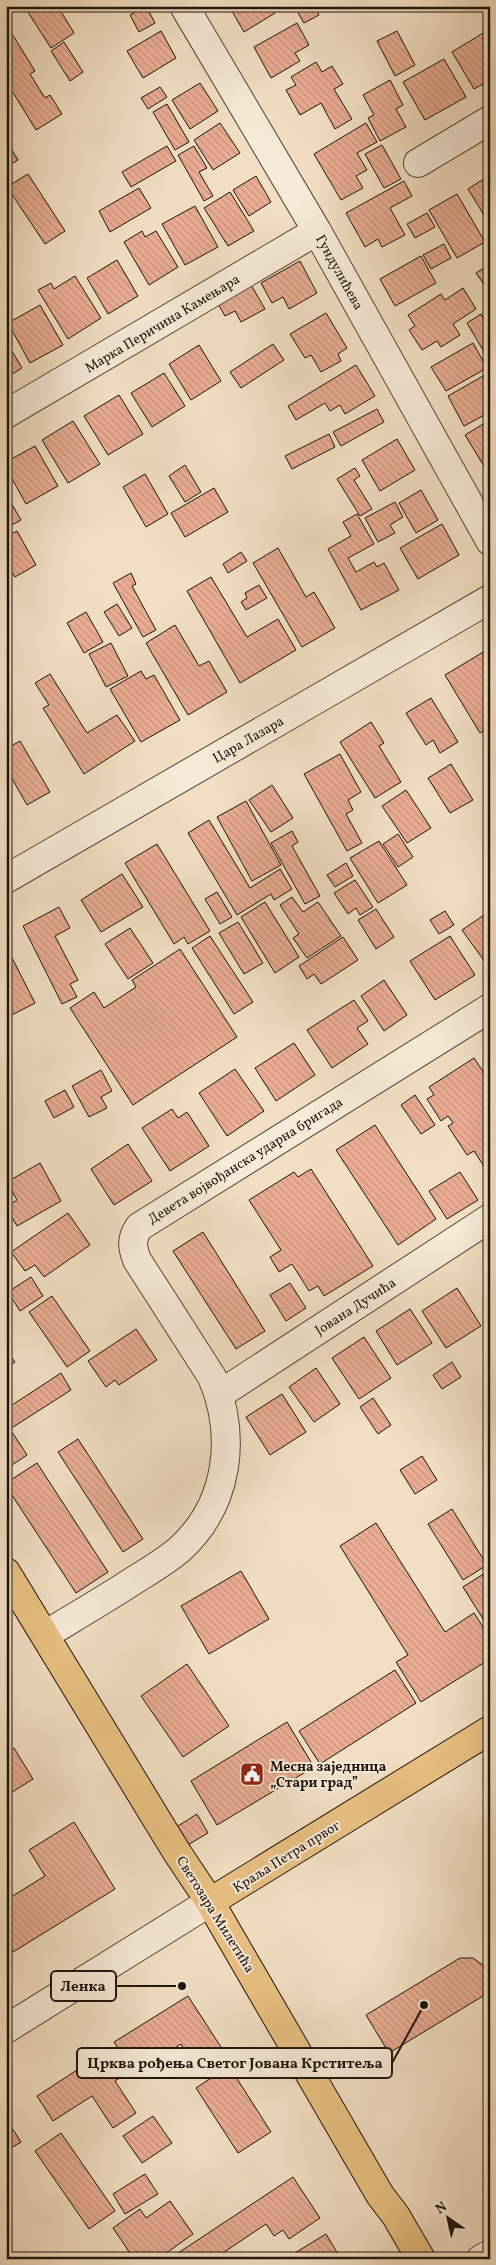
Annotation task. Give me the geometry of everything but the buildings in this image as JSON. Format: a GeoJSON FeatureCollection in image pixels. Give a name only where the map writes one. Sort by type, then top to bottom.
{"type":"FeatureCollection","features":[{"type":"Feature","properties":{"kind":"main road","name":"Светозара Милетића"},"geometry":{"type":"LineString","coordinates":[[6,1572],[176,1851],[210,1902],[380,2195],[396,2216],[421,2259]]}},
{"type":"Feature","properties":{"kind":"main road","name":"Краља Петра првог"},"geometry":{"type":"LineString","coordinates":[[210,1902],[490,1730]]}},
{"type":"Feature","properties":{"kind":"street","name":"Гундулићева"},"geometry":{"type":"LineString","coordinates":[[184,6],[317,231],[490,541]]}},
{"type":"Feature","properties":{"kind":"street"},"geometry":{"type":"LineString","coordinates":[[418,163],[490,120]]}},
{"type":"Feature","properties":{"kind":"street","name":"Марка Перичина Камењара"},"geometry":{"type":"LineString","coordinates":[[6,414],[317,231]]}},
{"type":"Feature","properties":{"kind":"street","name":"Цара Лазара"},"geometry":{"type":"LineString","coordinates":[[6,879],[490,599]]}},
{"type":"Feature","properties":{"kind":"street","name":"Девета војвођанска ударна бригада"},"geometry":{"type":"LineString","coordinates":[[45,1635],[162,1563],[181,1548],[210,1511],[219,1489],[226,1460],[226,1422],[220,1394],[212,1377],[137,1260],[132,1242],[139,1227],[490,1008]]}},
{"type":"Feature","properties":{"kind":"street","name":"Јована Дучића"},"geometry":{"type":"LineString","coordinates":[[220,1394],[490,1218]]}},
{"type":"Feature","properties":{"kind":"street","name":"Краља Петра првог"},"geometry":{"type":"LineString","coordinates":[[6,2029],[210,1902]]}},
{"type":"Feature","properties":{"kind":"street"},"geometry":{"type":"LineString","coordinates":[[481,2259],[490,2254]]}},
{"type":"Feature","properties":{"kind":"place","name":"Месна заједница „Стари град”"},"geometry":{"type":"Point","coordinates":[252,1774]}},
{"type":"Feature","properties":{"kind":"place","name":"Ленка"},"geometry":{"type":"Point","coordinates":[182,1986]}},
{"type":"Feature","properties":{"kind":"place","name":"Црква рођења Светог Јована Крститеља"},"geometry":{"type":"Point","coordinates":[424,2005]}}]}
